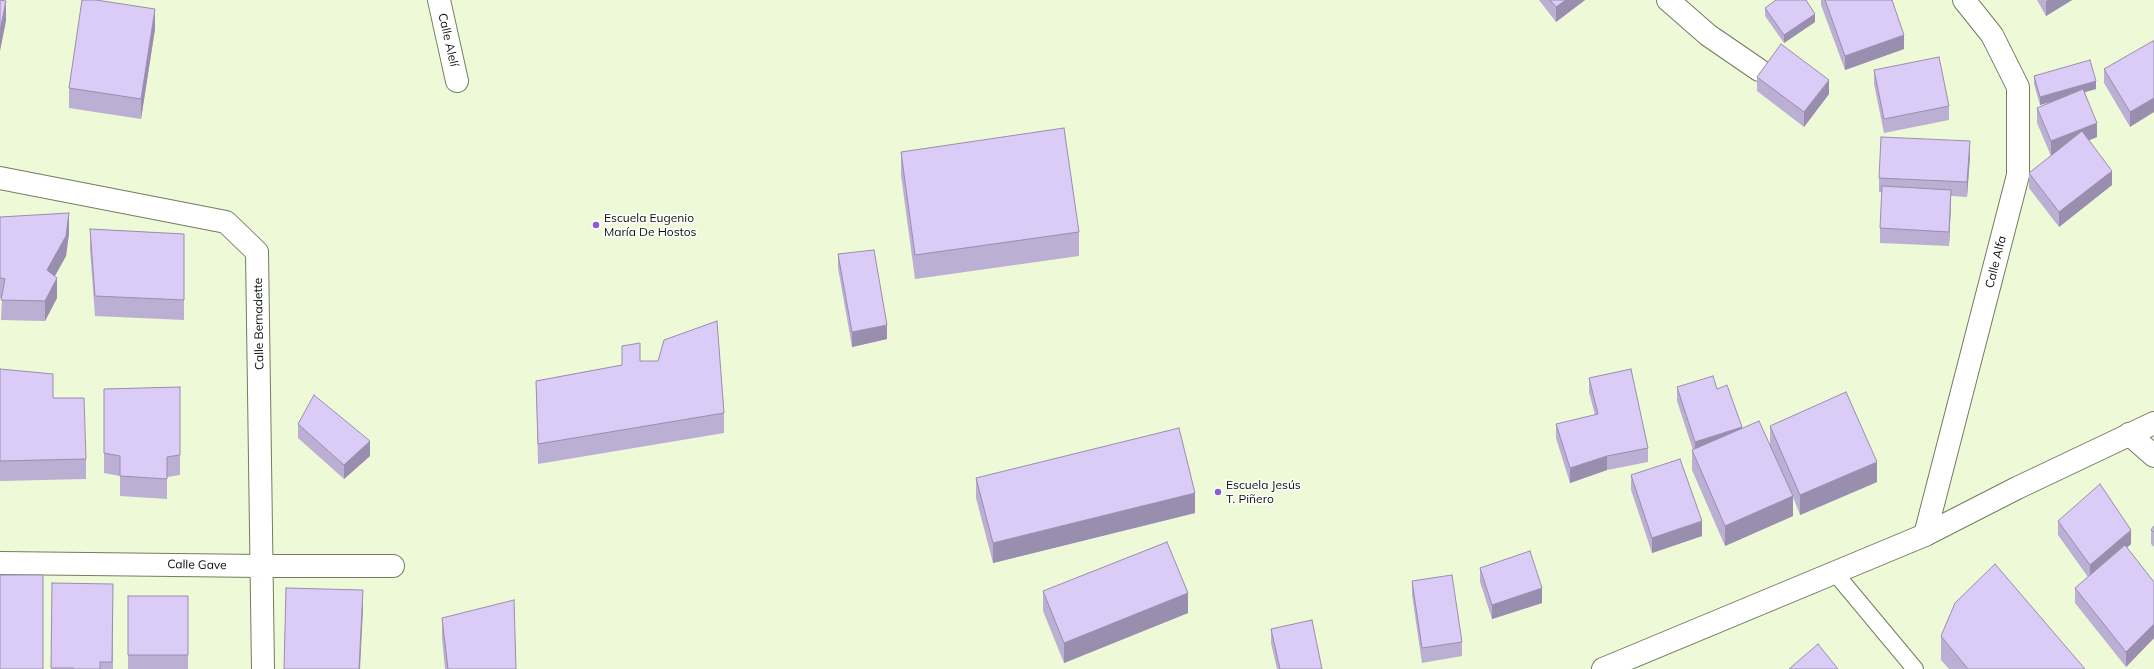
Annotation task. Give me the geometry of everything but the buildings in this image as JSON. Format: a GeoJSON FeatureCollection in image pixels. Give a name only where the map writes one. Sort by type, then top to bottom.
{"type":"FeatureCollection","features":[{"type":"Feature","properties":{"kind":"street","name":"Calle Alelí"},"geometry":{"type":"LineString","coordinates":[[438,0],[457,81]]}},
{"type":"Feature","properties":{"kind":"street"},"geometry":{"type":"LineString","coordinates":[[1668,0],[1708,35],[1759,70]]}},
{"type":"Feature","properties":{"kind":"street","name":"Calle Alfa"},"geometry":{"type":"LineString","coordinates":[[1925,535],[2018,175],[2018,87],[1992,35],[1964,0]]}},
{"type":"Feature","properties":{"kind":"street","name":"Calle Bernadette"},"geometry":{"type":"LineString","coordinates":[[0,178],[226,222],[257,252],[263,669]]}},
{"type":"Feature","properties":{"kind":"street"},"geometry":{"type":"LineString","coordinates":[[1603,669],[1925,535],[2154,423]]}},
{"type":"Feature","properties":{"kind":"street"},"geometry":{"type":"LineString","coordinates":[[2129,434],[2154,456]]}},
{"type":"Feature","properties":{"kind":"street","name":"Calle Gave"},"geometry":{"type":"LineString","coordinates":[[0,563],[393,566]]}},
{"type":"Feature","properties":{"kind":"lane"},"geometry":{"type":"LineString","coordinates":[[1835,572],[1915,669]]}},
{"type":"Feature","properties":{"kind":"place","name":"Escuela Eugenio María De Hostos"},"geometry":{"type":"Point","coordinates":[596,225]}},
{"type":"Feature","properties":{"kind":"place","name":"Escuela Jesús T. Piñero"},"geometry":{"type":"Point","coordinates":[1218,492]}}]}
